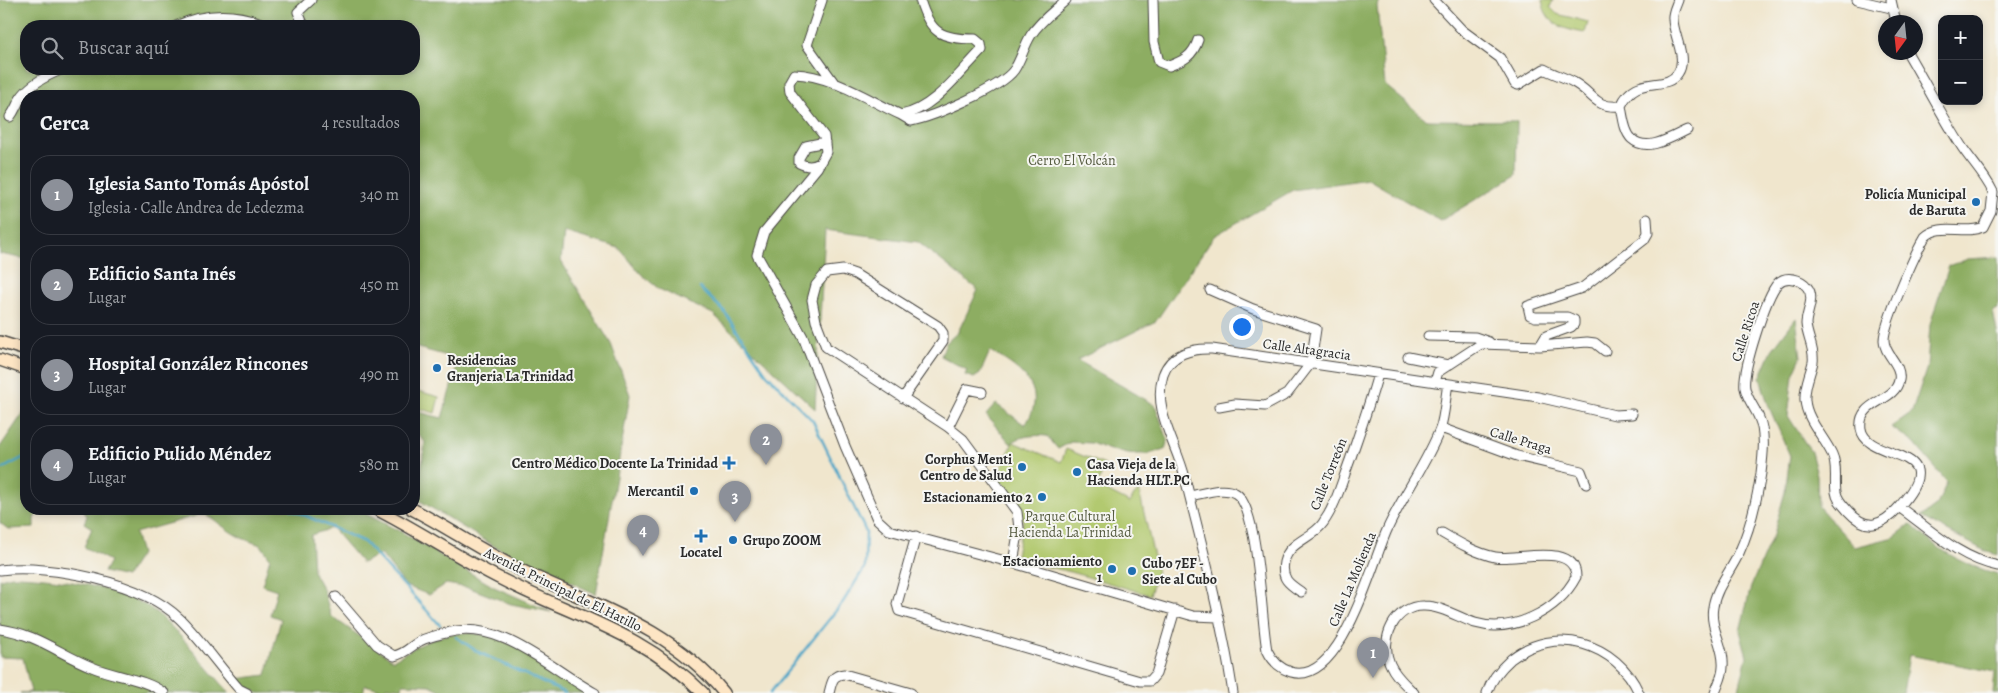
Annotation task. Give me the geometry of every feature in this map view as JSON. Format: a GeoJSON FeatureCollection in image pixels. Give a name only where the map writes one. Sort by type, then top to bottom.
{"type":"FeatureCollection","features":[{"type":"Feature","properties":{"kind":"main road"},"geometry":{"type":"LineString","coordinates":[[0,342],[20,348]]}},
{"type":"Feature","properties":{"kind":"main road"},"geometry":{"type":"LineString","coordinates":[[0,360],[20,367]]}},
{"type":"Feature","properties":{"kind":"main road","name":"Avenida Principal de El Hatillo"},"geometry":{"type":"LineString","coordinates":[[420,514],[495,558],[616,612],[651,630],[685,654],[724,693]]}},
{"type":"Feature","properties":{"kind":"main road","name":"Avenida Principal de El Hatillo"},"geometry":{"type":"LineString","coordinates":[[387,515],[498,578],[628,636],[672,664],[703,693]]}},
{"type":"Feature","properties":{"kind":"street"},"geometry":{"type":"LineString","coordinates":[[301,20],[298,12],[311,0]]}},
{"type":"Feature","properties":{"kind":"street"},"geometry":{"type":"LineString","coordinates":[[822,0],[808,45],[835,84]]}},
{"type":"Feature","properties":{"kind":"street"},"geometry":{"type":"LineString","coordinates":[[902,115],[913,113],[926,107],[982,50],[981,44],[976,38],[961,39],[940,34],[926,20],[920,0]]}},
{"type":"Feature","properties":{"kind":"street"},"geometry":{"type":"LineString","coordinates":[[1066,0],[1046,16],[1036,29],[1014,71],[968,101],[938,112],[928,118],[911,121],[835,84],[806,74],[794,74],[788,83],[793,97],[824,136],[826,152],[820,163],[764,232],[757,255],[803,337],[845,446],[877,519],[889,530],[1013,563],[1193,616],[1218,616]]}},
{"type":"Feature","properties":{"kind":"street"},"geometry":{"type":"LineString","coordinates":[[1154,0],[1154,42],[1159,62],[1168,66],[1181,62],[1194,52],[1198,40]]}},
{"type":"Feature","properties":{"kind":"street"},"geometry":{"type":"LineString","coordinates":[[1434,0],[1462,30],[1500,58],[1515,84],[1544,69],[1574,82],[1595,101],[1609,107],[1621,106]]}},
{"type":"Feature","properties":{"kind":"street"},"geometry":{"type":"LineString","coordinates":[[1678,0],[1672,18],[1681,60],[1679,72],[1670,80],[1635,88],[1626,95],[1621,106],[1624,123],[1631,139],[1640,144],[1652,144],[1686,130]]}},
{"type":"Feature","properties":{"kind":"street"},"geometry":{"type":"LineString","coordinates":[[1857,0],[1891,4]]}},
{"type":"Feature","properties":{"kind":"street"},"geometry":{"type":"LineString","coordinates":[[189,20],[196,17],[224,15],[252,20]]}},
{"type":"Feature","properties":{"kind":"street"},"geometry":{"type":"LineString","coordinates":[[1911,60],[1964,149],[1996,191]]}},
{"type":"Feature","properties":{"kind":"street"},"geometry":{"type":"LineString","coordinates":[[28,90],[48,75]]}},
{"type":"Feature","properties":{"kind":"street"},"geometry":{"type":"LineString","coordinates":[[10,117],[20,99]]}},
{"type":"Feature","properties":{"kind":"street"},"geometry":{"type":"LineString","coordinates":[[820,163],[813,167],[805,166],[800,163],[799,158],[806,146],[825,142]]}},
{"type":"Feature","properties":{"kind":"street","name":"Calle Ricoa"},"geometry":{"type":"LineString","coordinates":[[1715,693],[1724,664],[1713,622],[1712,610],[1718,592],[1742,548],[1762,465],[1761,422],[1745,390],[1745,377],[1756,331],[1774,288],[1781,281],[1796,279],[1806,284],[1811,294],[1806,325],[1813,360],[1805,403],[1806,410],[1833,456],[1837,472],[1836,488],[1839,500],[1855,518],[1868,524],[1882,523],[1899,507],[1915,485],[1917,478],[1914,465],[1903,455],[1869,443],[1861,431],[1862,418],[1868,408],[1894,390],[1899,381],[1899,370],[1886,349],[1886,330],[1925,237],[1929,233],[1942,229],[1975,230],[1983,227],[1991,211],[1996,191]]}},
{"type":"Feature","properties":{"kind":"street"},"geometry":{"type":"LineString","coordinates":[[1540,346],[1546,336],[1571,327],[1574,324],[1574,320],[1566,317],[1534,317],[1530,315],[1528,306],[1582,288],[1644,240],[1648,233],[1647,219]]}},
{"type":"Feature","properties":{"kind":"street"},"geometry":{"type":"LineString","coordinates":[[903,398],[943,341],[943,333],[938,326],[855,274],[843,270],[827,272],[816,285],[812,300],[816,321],[826,347],[903,398],[948,427],[967,444],[1017,512],[1019,528],[1013,563]]}},
{"type":"Feature","properties":{"kind":"street"},"geometry":{"type":"LineString","coordinates":[[1210,290],[1253,310],[1316,329],[1311,364],[1287,394],[1265,406],[1235,404],[1219,407]]}},
{"type":"Feature","properties":{"kind":"street"},"geometry":{"type":"LineString","coordinates":[[1428,336],[1475,337],[1490,343]]}},
{"type":"Feature","properties":{"kind":"street"},"geometry":{"type":"LineString","coordinates":[[1435,382],[1438,372],[1481,344],[1540,346],[1586,342],[1596,343],[1605,352]]}},
{"type":"Feature","properties":{"kind":"street","name":"Calle Altagracia"},"geometry":{"type":"LineString","coordinates":[[1233,693],[1218,616],[1190,496],[1182,467],[1165,423],[1160,400],[1162,377],[1171,362],[1184,353],[1202,348],[1538,397],[1615,415],[1632,414]]}},
{"type":"Feature","properties":{"kind":"street"},"geometry":{"type":"LineString","coordinates":[[1408,357],[1448,365]]}},
{"type":"Feature","properties":{"kind":"street","name":"Calle Torreón"},"geometry":{"type":"LineString","coordinates":[[1301,592],[1287,583],[1283,576],[1284,560],[1292,548],[1317,530],[1329,513],[1362,426],[1378,374]]}},
{"type":"Feature","properties":{"kind":"street","name":"Calle La Molienda"},"geometry":{"type":"LineString","coordinates":[[1190,496],[1226,490],[1234,492],[1245,502],[1258,568],[1268,650],[1271,658],[1282,668],[1302,674],[1316,669],[1324,662],[1347,631],[1387,529],[1441,428],[1448,384]]}},
{"type":"Feature","properties":{"kind":"street"},"geometry":{"type":"LineString","coordinates":[[948,427],[967,389],[982,392]]}},
{"type":"Feature","properties":{"kind":"street","name":"Calle Praga"},"geometry":{"type":"LineString","coordinates":[[1441,428],[1517,456],[1581,471],[1586,484]]}},
{"type":"Feature","properties":{"kind":"street"},"geometry":{"type":"LineString","coordinates":[[1899,507],[1964,555],[1979,562],[1998,566]]}},
{"type":"Feature","properties":{"kind":"street"},"geometry":{"type":"LineString","coordinates":[[1414,693],[1394,671],[1386,652],[1391,626],[1404,612],[1424,606],[1484,625],[1521,622],[1550,605],[1576,577],[1576,572],[1569,563],[1555,555],[1498,558],[1475,551],[1442,533]]}},
{"type":"Feature","properties":{"kind":"street"},"geometry":{"type":"LineString","coordinates":[[916,536],[897,604],[899,611],[1140,681],[1150,681],[1156,674],[1175,610]]}},
{"type":"Feature","properties":{"kind":"street"},"geometry":{"type":"LineString","coordinates":[[0,570],[23,567],[58,572],[102,581],[141,593],[180,619],[239,689],[247,693]]}},
{"type":"Feature","properties":{"kind":"street"},"geometry":{"type":"LineString","coordinates":[[336,597],[377,645],[394,656],[401,654],[421,640],[447,632],[466,629],[488,633],[528,650],[595,693]]}},
{"type":"Feature","properties":{"kind":"street"},"geometry":{"type":"LineString","coordinates":[[0,629],[26,635],[59,649],[91,667],[143,683],[164,693]]}},
{"type":"Feature","properties":{"kind":"street"},"geometry":{"type":"LineString","coordinates":[[1487,693],[1500,670],[1516,656],[1535,646],[1570,641],[1592,646],[1611,656],[1626,670],[1639,693]]}},
{"type":"Feature","properties":{"kind":"street"},"geometry":{"type":"LineString","coordinates":[[829,693],[833,678],[844,674],[911,693]]}},
{"type":"Feature","properties":{"kind":"green space","name":"Cerro El Volcán"},"geometry":{"type":"Polygon","coordinates":[[[0,0],[1379,0],[1377,6],[1385,85],[1427,120],[1517,121],[1516,175],[1440,221],[1368,179],[1293,190],[1214,236],[1156,321],[1077,360],[1155,405],[1168,440],[1165,449],[1149,454],[1110,450],[1091,443],[1071,442],[1058,449],[1047,436],[1023,437],[1011,444],[986,415],[996,404],[1025,425],[1032,412],[1033,390],[1021,373],[990,351],[980,374],[974,378],[965,375],[967,370],[941,356],[946,343],[958,332],[978,290],[918,242],[825,230],[815,409],[713,314],[659,289],[642,275],[619,248],[564,232],[561,261],[611,344],[630,395],[596,594],[494,546],[420,501],[420,478],[425,442],[420,437],[420,412],[442,418],[459,359],[420,349],[420,90],[20,90],[20,258],[0,254],[0,0]]]}},
{"type":"Feature","properties":{"kind":"green space"},"geometry":{"type":"Polygon","coordinates":[[[1542,0],[1553,0],[1550,7],[1557,14],[1588,22],[1585,33],[1570,30],[1557,24],[1547,15],[1542,0]]]}},
{"type":"Feature","properties":{"kind":"green space"},"geometry":{"type":"Polygon","coordinates":[[[1998,257],[1998,309],[1993,311],[1998,337],[1998,555],[1987,552],[1921,517],[1937,505],[1947,482],[1914,443],[1891,427],[1912,412],[1927,367],[1930,324],[1949,266],[1968,259],[1998,257]]]}},
{"type":"Feature","properties":{"kind":"green space"},"geometry":{"type":"Polygon","coordinates":[[[1796,318],[1801,357],[1793,375],[1788,416],[1811,452],[1817,475],[1818,506],[1855,547],[1894,537],[1911,524],[1931,542],[1951,555],[1973,566],[1998,574],[1998,693],[1993,693],[1995,672],[1909,655],[1903,693],[1738,693],[1747,656],[1740,631],[1751,586],[1773,535],[1785,492],[1790,456],[1769,407],[1760,378],[1772,350],[1796,318]]]}},
{"type":"Feature","properties":{"kind":"green space"},"geometry":{"type":"Polygon","coordinates":[[[420,392],[439,397],[435,413],[420,409],[420,392]]]}},
{"type":"Feature","properties":{"kind":"green space"},"geometry":{"type":"Polygon","coordinates":[[[20,418],[20,515],[37,515],[34,518],[34,528],[8,529],[0,523],[0,447],[20,418]]]}},
{"type":"Feature","properties":{"kind":"green space","name":"Parque Cultural Hacienda La Trinidad"},"geometry":{"type":"Polygon","coordinates":[[[1013,442],[1061,462],[1066,449],[1105,465],[1097,486],[1130,503],[1134,495],[1139,491],[1157,570],[1150,595],[1067,571],[1015,560],[1023,520],[997,479],[1013,442]]]}},
{"type":"Feature","properties":{"kind":"green space"},"geometry":{"type":"Polygon","coordinates":[[[199,515],[135,533],[141,554],[126,577],[104,572],[110,561],[84,547],[92,528],[84,523],[87,516],[199,515]]]}},
{"type":"Feature","properties":{"kind":"green space"},"geometry":{"type":"Polygon","coordinates":[[[205,515],[368,515],[403,533],[494,587],[551,612],[511,604],[470,588],[446,584],[429,595],[406,586],[381,554],[362,563],[332,528],[311,535],[313,571],[324,591],[331,616],[393,660],[439,637],[459,633],[485,635],[501,640],[532,655],[588,693],[446,693],[430,685],[403,684],[402,688],[386,686],[384,690],[365,685],[363,693],[258,693],[236,679],[266,675],[281,619],[270,615],[277,590],[262,585],[270,558],[261,545],[237,536],[205,515]]]}},
{"type":"Feature","properties":{"kind":"green space"},"geometry":{"type":"Polygon","coordinates":[[[12,576],[47,578],[88,585],[128,597],[145,605],[158,614],[177,632],[230,693],[20,693],[31,692],[23,658],[0,657],[0,579],[12,576]]]}},
{"type":"Feature","properties":{"kind":"waterway"},"geometry":{"type":"LineString","coordinates":[[700,288],[724,311],[766,373],[813,421],[866,532],[865,567],[843,602],[770,693]]}},
{"type":"Feature","properties":{"kind":"waterway"},"geometry":{"type":"LineString","coordinates":[[0,470],[20,459]]}},
{"type":"Feature","properties":{"kind":"waterway"},"geometry":{"type":"LineString","coordinates":[[304,515],[364,542],[440,625]]}},
{"type":"Feature","properties":{"kind":"waterway"},"geometry":{"type":"LineString","coordinates":[[456,637],[478,652],[565,693]]}},
{"type":"Feature","properties":{"kind":"place","name":"Policía Municipal de Baruta"},"geometry":{"type":"Point","coordinates":[1976,202]}},
{"type":"Feature","properties":{"kind":"place","name":"Residencias Granjeria La Trinidad"},"geometry":{"type":"Point","coordinates":[437,368]}},
{"type":"Feature","properties":{"kind":"place","name":"Centro Médico Docente La Trinidad"},"geometry":{"type":"Point","coordinates":[729,463]}},
{"type":"Feature","properties":{"kind":"place","name":"Edificio Santa Inés"},"geometry":{"type":"Point","coordinates":[766,465]}},
{"type":"Feature","properties":{"kind":"place","name":"Corphus Menti Centro de Salud"},"geometry":{"type":"Point","coordinates":[1022,467]}},
{"type":"Feature","properties":{"kind":"place","name":"Casa Vieja de la Hacienda HLT.PC"},"geometry":{"type":"Point","coordinates":[1077,472]}},
{"type":"Feature","properties":{"kind":"place","name":"Mercantil"},"geometry":{"type":"Point","coordinates":[694,491]}},
{"type":"Feature","properties":{"kind":"place","name":"Estacionamiento 2"},"geometry":{"type":"Point","coordinates":[1042,497]}},
{"type":"Feature","properties":{"kind":"place","name":"Hospital González Rincones"},"geometry":{"type":"Point","coordinates":[735,522]}},
{"type":"Feature","properties":{"kind":"place","name":"Locatel"},"geometry":{"type":"Point","coordinates":[701,536]}},
{"type":"Feature","properties":{"kind":"place","name":"Grupo ZOOM"},"geometry":{"type":"Point","coordinates":[733,540]}},
{"type":"Feature","properties":{"kind":"place","name":"Edificio Pulido Méndez"},"geometry":{"type":"Point","coordinates":[643,556]}},
{"type":"Feature","properties":{"kind":"place","name":"Estacionamiento 1"},"geometry":{"type":"Point","coordinates":[1112,569]}},
{"type":"Feature","properties":{"kind":"place","name":"Cubo 7EF - Siete al Cubo"},"geometry":{"type":"Point","coordinates":[1132,571]}},
{"type":"Feature","properties":{"kind":"place","name":"Iglesia Santo Tomás Apóstol"},"geometry":{"type":"Point","coordinates":[1373,678]}}]}
